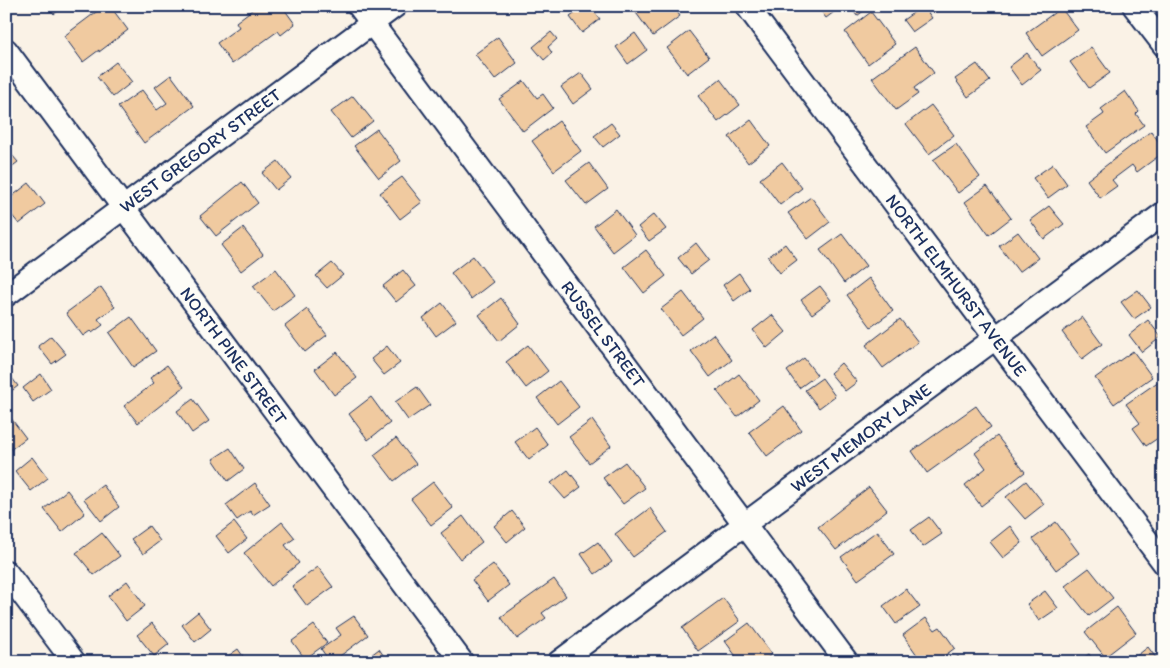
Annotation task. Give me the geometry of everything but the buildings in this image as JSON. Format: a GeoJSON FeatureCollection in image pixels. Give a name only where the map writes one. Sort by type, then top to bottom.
{"type":"FeatureCollection","features":[{"type":"Feature","properties":{"kind":"street","name":"WEST GREGORY STREET"},"geometry":{"type":"LineString","coordinates":[[6,296],[125,208],[365,15],[395,6]]}},
{"type":"Feature","properties":{"kind":"street","name":"NORTH ELMHURST AVENUE"},"geometry":{"type":"LineString","coordinates":[[747,6],[1164,563]]}},
{"type":"Feature","properties":{"kind":"street"},"geometry":{"type":"LineString","coordinates":[[1134,6],[1164,46]]}},
{"type":"Feature","properties":{"kind":"street","name":"RUSSEL STREET"},"geometry":{"type":"LineString","coordinates":[[365,15],[847,662]]}},
{"type":"Feature","properties":{"kind":"street","name":"NORTH PINE STREET"},"geometry":{"type":"LineString","coordinates":[[6,50],[462,662]]}},
{"type":"Feature","properties":{"kind":"street","name":"WEST MEMORY LANE"},"geometry":{"type":"LineString","coordinates":[[559,662],[1164,213]]}},
{"type":"Feature","properties":{"kind":"street"},"geometry":{"type":"LineString","coordinates":[[6,572],[74,662]]}}]}
